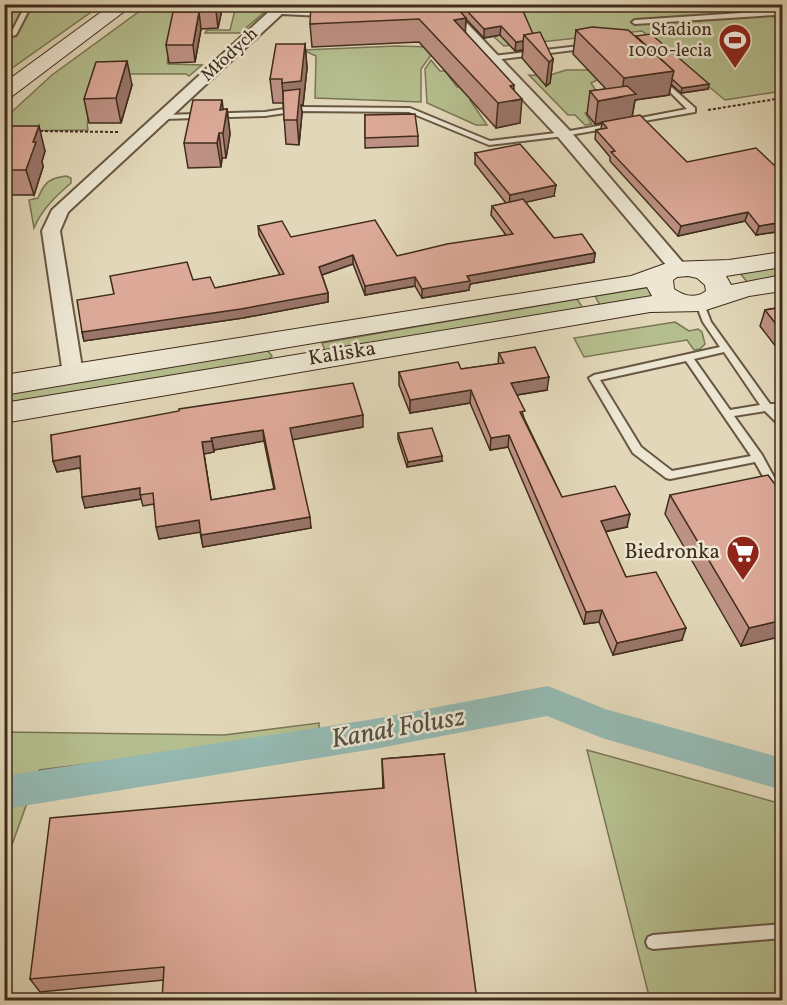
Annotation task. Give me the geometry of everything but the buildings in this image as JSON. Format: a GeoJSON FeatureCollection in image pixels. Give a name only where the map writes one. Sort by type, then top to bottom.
{"type":"FeatureCollection","features":[{"type":"Feature","properties":{"kind":"street"},"geometry":{"type":"LineString","coordinates":[[8,91],[125,4]]}},
{"type":"Feature","properties":{"kind":"street","name":"Młodych"},"geometry":{"type":"LineString","coordinates":[[73,374],[51,231],[61,210],[279,10],[357,14]]}},
{"type":"Feature","properties":{"kind":"street"},"geometry":{"type":"LineString","coordinates":[[424,17],[459,23],[564,134],[680,270],[713,277],[718,282],[719,294],[699,302],[672,299],[660,289],[659,283],[680,270]]}},
{"type":"Feature","properties":{"kind":"street","name":"Kaliska"},"geometry":{"type":"LineString","coordinates":[[4,412],[303,349],[635,283],[680,270],[729,268],[783,260]]}},
{"type":"Feature","properties":{"kind":"street","name":"Kaliska"},"geometry":{"type":"LineString","coordinates":[[4,385],[73,374],[303,349],[650,304],[699,302],[745,289],[783,283]]}},
{"type":"Feature","properties":{"kind":"lane"},"geometry":{"type":"LineString","coordinates":[[13,35],[29,4]]}},
{"type":"Feature","properties":{"kind":"lane"},"geometry":{"type":"LineString","coordinates":[[635,22],[778,16],[772,6],[780,4]]}},
{"type":"Feature","properties":{"kind":"lane"},"geometry":{"type":"LineString","coordinates":[[493,58],[580,46],[592,47]]}},
{"type":"Feature","properties":{"kind":"lane"},"geometry":{"type":"LineString","coordinates":[[652,72],[692,110]]}},
{"type":"Feature","properties":{"kind":"lane"},"geometry":{"type":"LineString","coordinates":[[163,117],[265,114],[298,109],[410,110],[489,143],[564,134],[692,110]]}},
{"type":"Feature","properties":{"kind":"lane"},"geometry":{"type":"LineString","coordinates":[[699,302],[707,322],[724,349],[767,407],[783,423]]}},
{"type":"Feature","properties":{"kind":"lane"},"geometry":{"type":"LineString","coordinates":[[724,349],[594,378],[637,450],[670,475],[758,458]]}},
{"type":"Feature","properties":{"kind":"lane"},"geometry":{"type":"LineString","coordinates":[[689,358],[758,458],[783,500]]}},
{"type":"Feature","properties":{"kind":"lane"},"geometry":{"type":"LineString","coordinates":[[728,414],[767,407],[783,407]]}},
{"type":"Feature","properties":{"kind":"lane"},"geometry":{"type":"LineString","coordinates":[[653,942],[783,931]]}},
{"type":"Feature","properties":{"kind":"path"},"geometry":{"type":"LineString","coordinates":[[692,110],[710,110],[783,98]]}},
{"type":"Feature","properties":{"kind":"path"},"geometry":{"type":"LineString","coordinates":[[26,132],[146,132]]}},
{"type":"Feature","properties":{"kind":"green space"},"geometry":{"type":"Polygon","coordinates":[[[5,5],[101,5],[5,73],[5,5]]]}},
{"type":"Feature","properties":{"kind":"green space"},"geometry":{"type":"Polygon","coordinates":[[[148,5],[184,5],[174,29],[167,62],[168,64],[202,65],[189,76],[186,74],[113,74],[91,108],[87,123],[88,130],[5,131],[5,118],[52,75],[148,5]]]}},
{"type":"Feature","properties":{"kind":"green space"},"geometry":{"type":"Polygon","coordinates":[[[254,5],[268,9],[240,33],[205,33],[207,30],[230,30],[236,6],[254,5]]]}},
{"type":"Feature","properties":{"kind":"green space","name":"Stadion 1000-lecia"},"geometry":{"type":"Polygon","coordinates":[[[459,5],[782,5],[782,91],[725,100],[642,31],[504,46],[459,5]]]}},
{"type":"Feature","properties":{"kind":"green space"},"geometry":{"type":"Polygon","coordinates":[[[396,46],[431,47],[431,55],[421,69],[421,102],[315,98],[316,56],[303,50],[396,46]]]}},
{"type":"Feature","properties":{"kind":"green space"},"geometry":{"type":"Polygon","coordinates":[[[431,60],[440,71],[445,71],[457,87],[462,87],[472,98],[470,100],[487,125],[476,125],[427,103],[425,69],[431,60]]]}},
{"type":"Feature","properties":{"kind":"green space"},"geometry":{"type":"Polygon","coordinates":[[[566,70],[592,70],[625,75],[591,83],[599,95],[601,111],[585,113],[592,124],[585,125],[575,115],[568,115],[529,75],[547,76],[566,70]]]}},
{"type":"Feature","properties":{"kind":"green space"},"geometry":{"type":"Polygon","coordinates":[[[66,176],[71,178],[71,183],[45,209],[34,228],[29,200],[38,198],[45,185],[51,180],[66,176]]]}},
{"type":"Feature","properties":{"kind":"green space"},"geometry":{"type":"Polygon","coordinates":[[[782,265],[782,277],[748,283],[739,272],[782,265]]]}},
{"type":"Feature","properties":{"kind":"green space"},"geometry":{"type":"Polygon","coordinates":[[[650,287],[657,298],[601,307],[595,296],[650,287]]]}},
{"type":"Feature","properties":{"kind":"green space"},"geometry":{"type":"Polygon","coordinates":[[[577,299],[584,310],[325,350],[322,343],[577,299]]]}},
{"type":"Feature","properties":{"kind":"green space"},"geometry":{"type":"Polygon","coordinates":[[[675,322],[689,331],[698,329],[702,332],[705,344],[700,349],[694,350],[687,340],[584,357],[574,338],[675,322]]]}},
{"type":"Feature","properties":{"kind":"green space"},"geometry":{"type":"Polygon","coordinates":[[[267,350],[272,356],[266,362],[5,407],[5,393],[267,350]]]}},
{"type":"Feature","properties":{"kind":"green space"},"geometry":{"type":"Polygon","coordinates":[[[319,723],[319,735],[39,770],[5,864],[5,732],[224,735],[319,723]]]}},
{"type":"Feature","properties":{"kind":"green space"},"geometry":{"type":"Polygon","coordinates":[[[587,750],[782,804],[782,1000],[650,1000],[587,750]]]}},
{"type":"Feature","properties":{"kind":"waterway","name":"Kanał Folusz"},"geometry":{"type":"LineString","coordinates":[[4,793],[374,734],[548,701],[602,723],[782,774]]}},
{"type":"Feature","properties":{"kind":"place","name":"Stadion 1000-lecia"},"geometry":{"type":"Point","coordinates":[735,69]}},
{"type":"Feature","properties":{"kind":"place","name":"Biedronka"},"geometry":{"type":"Point","coordinates":[743,581]}}]}
